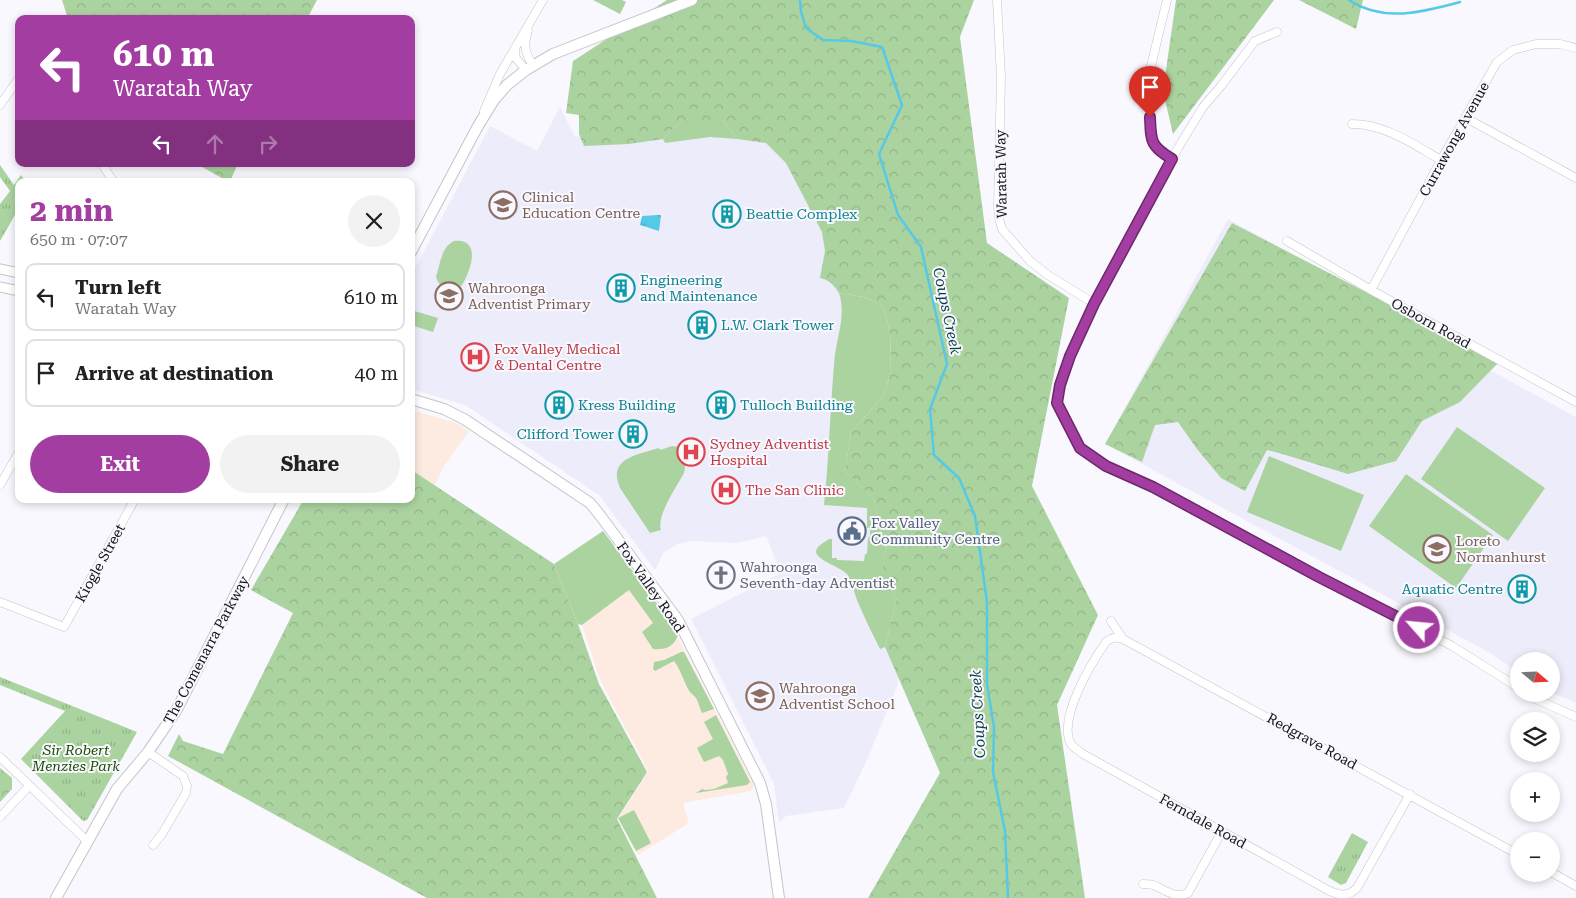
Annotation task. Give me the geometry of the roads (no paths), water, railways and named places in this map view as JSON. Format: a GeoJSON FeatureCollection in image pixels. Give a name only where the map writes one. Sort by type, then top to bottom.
{"type":"FeatureCollection","features":[{"type":"Feature","properties":{"kind":"main road"},"geometry":{"type":"LineString","coordinates":[[415,244],[478,126],[494,100],[507,85],[530,68],[571,47],[689,1]]}},
{"type":"Feature","properties":{"kind":"main road","name":"Fox Valley Road"},"geometry":{"type":"LineString","coordinates":[[415,400],[447,410],[464,419],[590,503],[678,620],[760,783],[766,804],[779,898]]}},
{"type":"Feature","properties":{"kind":"main road","name":"The Comenarra Parkway"},"geometry":{"type":"LineString","coordinates":[[56,898],[117,789],[148,752],[176,711],[282,503]]}},
{"type":"Feature","properties":{"kind":"street"},"geometry":{"type":"LineString","coordinates":[[478,126],[492,91],[515,46],[543,0]]}},
{"type":"Feature","properties":{"kind":"street","name":"Waratah Way"},"geometry":{"type":"LineString","coordinates":[[998,0],[1001,77],[998,206],[1002,228],[1030,261],[1048,276],[1094,304]]}},
{"type":"Feature","properties":{"kind":"street"},"geometry":{"type":"LineString","coordinates":[[1167,0],[1148,88],[1152,140],[1157,150],[1172,159]]}},
{"type":"Feature","properties":{"kind":"street"},"geometry":{"type":"LineString","coordinates":[[530,68],[524,48],[532,20]]}},
{"type":"Feature","properties":{"kind":"street"},"geometry":{"type":"LineString","coordinates":[[1277,32],[1255,41],[1203,107],[1172,159],[1094,304],[1070,356],[1060,385],[1057,403],[1080,448],[1106,466],[1153,487],[1319,577],[1452,646],[1510,682]]}},
{"type":"Feature","properties":{"kind":"street","name":"Currawong Avenue"},"geometry":{"type":"LineString","coordinates":[[1371,290],[1441,160],[1497,62],[1504,55],[1518,48],[1536,44],[1560,44],[1576,48]]}},
{"type":"Feature","properties":{"kind":"street"},"geometry":{"type":"LineString","coordinates":[[515,46],[515,57],[530,68]]}},
{"type":"Feature","properties":{"kind":"street"},"geometry":{"type":"LineString","coordinates":[[0,105],[15,84]]}},
{"type":"Feature","properties":{"kind":"street"},"geometry":{"type":"LineString","coordinates":[[1466,118],[1576,178]]}},
{"type":"Feature","properties":{"kind":"street"},"geometry":{"type":"LineString","coordinates":[[1352,124],[1368,125],[1383,129],[1441,160]]}},
{"type":"Feature","properties":{"kind":"street"},"geometry":{"type":"LineString","coordinates":[[104,167],[111,178]]}},
{"type":"Feature","properties":{"kind":"street","name":"Osborn Road"},"geometry":{"type":"LineString","coordinates":[[1287,241],[1371,290],[1576,402]]}},
{"type":"Feature","properties":{"kind":"street"},"geometry":{"type":"LineString","coordinates":[[0,269],[15,272]]}},
{"type":"Feature","properties":{"kind":"street"},"geometry":{"type":"LineString","coordinates":[[0,287],[15,290]]}},
{"type":"Feature","properties":{"kind":"street"},"geometry":{"type":"LineString","coordinates":[[0,485],[15,459]]}},
{"type":"Feature","properties":{"kind":"street","name":"Kiogle Street"},"geometry":{"type":"LineString","coordinates":[[0,602],[64,627],[133,503]]}},
{"type":"Feature","properties":{"kind":"street","name":"Redgrave Road"},"geometry":{"type":"LineString","coordinates":[[1111,621],[1123,639],[1510,850]]}},
{"type":"Feature","properties":{"kind":"street","name":"Ferndale Road"},"geometry":{"type":"LineString","coordinates":[[1123,639],[1110,638],[1106,642],[1078,691],[1070,713],[1068,734],[1072,746],[1083,754],[1332,893],[1346,895],[1352,893],[1357,888],[1410,794]]}},
{"type":"Feature","properties":{"kind":"street"},"geometry":{"type":"LineString","coordinates":[[1542,702],[1576,717]]}},
{"type":"Feature","properties":{"kind":"street"},"geometry":{"type":"LineString","coordinates":[[148,752],[183,776],[187,786],[186,793],[162,834],[153,845]]}},
{"type":"Feature","properties":{"kind":"street"},"geometry":{"type":"LineString","coordinates":[[0,757],[87,842]]}},
{"type":"Feature","properties":{"kind":"street"},"geometry":{"type":"LineString","coordinates":[[0,817],[29,786]]}},
{"type":"Feature","properties":{"kind":"street"},"geometry":{"type":"LineString","coordinates":[[1143,884],[1153,885],[1177,897],[1188,893],[1222,831]]}},
{"type":"Feature","properties":{"kind":"street"},"geometry":{"type":"LineString","coordinates":[[1560,877],[1576,886]]}},
{"type":"Feature","properties":{"kind":"water"},"geometry":{"type":"Polygon","coordinates":[[[661,215],[659,231],[640,225],[642,216],[661,215]]]}},
{"type":"Feature","properties":{"kind":"waterway","name":"Coups Creek"},"geometry":{"type":"LineString","coordinates":[[800,0],[801,12],[806,28],[823,40],[851,41],[882,47],[902,105],[879,154],[898,215],[921,247],[947,364],[930,409],[934,455],[959,478],[975,516],[987,602],[987,685],[994,727],[993,772],[1005,831],[1008,898]]}},
{"type":"Feature","properties":{"kind":"waterway"},"geometry":{"type":"LineString","coordinates":[[1349,0],[1362,7],[1389,13],[1418,12],[1460,2]]}},
{"type":"Feature","properties":{"kind":"place","name":"Clinical Education Centre"},"geometry":{"type":"Point","coordinates":[503,205]}},
{"type":"Feature","properties":{"kind":"place","name":"Beattie Complex"},"geometry":{"type":"Point","coordinates":[727,214]}},
{"type":"Feature","properties":{"kind":"place","name":"Engineering and Maintenance"},"geometry":{"type":"Point","coordinates":[621,288]}},
{"type":"Feature","properties":{"kind":"place","name":"Wahroonga Adventist Primary"},"geometry":{"type":"Point","coordinates":[449,296]}},
{"type":"Feature","properties":{"kind":"place","name":"L.W. Clark Tower"},"geometry":{"type":"Point","coordinates":[702,325]}},
{"type":"Feature","properties":{"kind":"place","name":"Fox Valley Medical & Dental Centre"},"geometry":{"type":"Point","coordinates":[475,357]}},
{"type":"Feature","properties":{"kind":"place","name":"Kress Building"},"geometry":{"type":"Point","coordinates":[559,405]}},
{"type":"Feature","properties":{"kind":"place","name":"Tulloch Building"},"geometry":{"type":"Point","coordinates":[721,405]}},
{"type":"Feature","properties":{"kind":"place","name":"Clifford Tower"},"geometry":{"type":"Point","coordinates":[633,434]}},
{"type":"Feature","properties":{"kind":"place","name":"Sydney Adventist Hospital"},"geometry":{"type":"Point","coordinates":[691,452]}},
{"type":"Feature","properties":{"kind":"place","name":"The San Clinic"},"geometry":{"type":"Point","coordinates":[726,490]}},
{"type":"Feature","properties":{"kind":"place","name":"Fox Valley Community Centre"},"geometry":{"type":"Point","coordinates":[852,531]}},
{"type":"Feature","properties":{"kind":"place","name":"Loreto Normanhurst"},"geometry":{"type":"Point","coordinates":[1437,549]}},
{"type":"Feature","properties":{"kind":"place","name":"Wahroonga Seventh-day Adventist"},"geometry":{"type":"Point","coordinates":[721,575]}},
{"type":"Feature","properties":{"kind":"place","name":"Aquatic Centre"},"geometry":{"type":"Point","coordinates":[1522,589]}},
{"type":"Feature","properties":{"kind":"place","name":"Wahroonga Adventist School"},"geometry":{"type":"Point","coordinates":[760,696]}},
{"type":"Feature","properties":{"kind":"park label","name":"Sir Robert Menzies Park"},"geometry":{"type":"Point","coordinates":[76,758]}}]}
